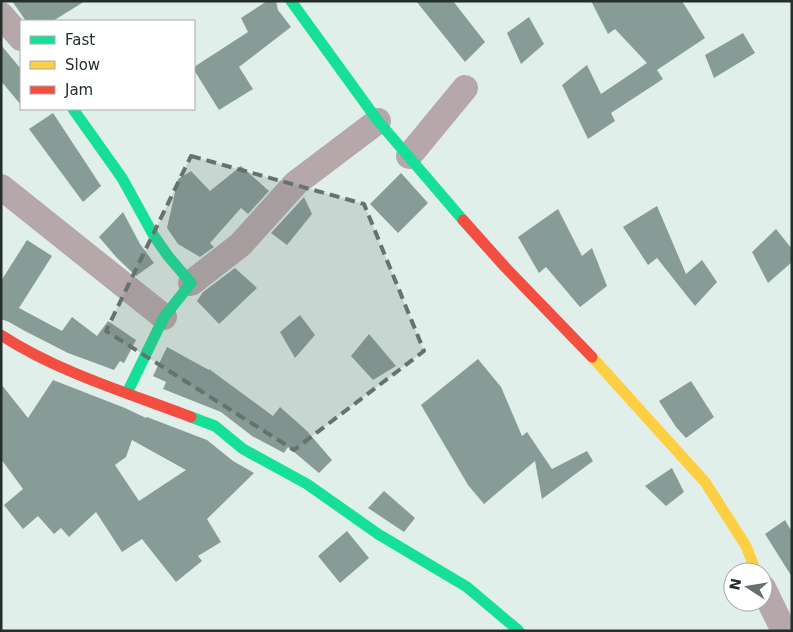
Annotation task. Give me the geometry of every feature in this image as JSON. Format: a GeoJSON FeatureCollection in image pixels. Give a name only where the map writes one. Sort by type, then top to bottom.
{"type":"FeatureCollection","features":[{"type":"Feature","properties":{"kind":"street"},"geometry":{"type":"LineString","coordinates":[[291,1],[378,120],[457,213],[605,371],[705,482],[746,546],[752,562]]}},
{"type":"Feature","properties":{"kind":"street"},"geometry":{"type":"LineString","coordinates":[[1,15],[20,37]]}},
{"type":"Feature","properties":{"kind":"street"},"geometry":{"type":"LineString","coordinates":[[409,156],[465,88]]}},
{"type":"Feature","properties":{"kind":"street"},"geometry":{"type":"LineString","coordinates":[[74,110],[122,178],[154,236],[191,283]]}},
{"type":"Feature","properties":{"kind":"street"},"geometry":{"type":"LineString","coordinates":[[127,393],[164,317],[191,283],[240,245],[296,183],[378,120]]}},
{"type":"Feature","properties":{"kind":"street"},"geometry":{"type":"LineString","coordinates":[[1,187],[164,317]]}},
{"type":"Feature","properties":{"kind":"street"},"geometry":{"type":"LineString","coordinates":[[1,336],[62,367],[214,426],[243,449],[307,484],[378,534],[467,587],[519,631]]}},
{"type":"Feature","properties":{"kind":"street"},"geometry":{"type":"LineString","coordinates":[[773,608],[784,631]]}},
{"type":"Feature","properties":{"kind":"highlighted area"},"geometry":{"type":"Polygon","coordinates":[[[191,156],[364,204],[424,351],[294,450],[106,331],[191,156]]]}},
{"type":"Feature","properties":{"kind":"building"},"geometry":{"type":"Polygon","coordinates":[[[12,1],[85,1],[55,20],[25,20],[12,1]]]}},
{"type":"Feature","properties":{"kind":"building"},"geometry":{"type":"Polygon","coordinates":[[[267,1],[276,1],[278,10],[291,27],[239,67],[253,89],[219,110],[195,72],[195,66],[248,32],[241,18],[267,1]]]}},
{"type":"Feature","properties":{"kind":"building"},"geometry":{"type":"Polygon","coordinates":[[[416,1],[453,1],[485,42],[465,62],[416,1]]]}},
{"type":"Feature","properties":{"kind":"building"},"geometry":{"type":"Polygon","coordinates":[[[591,1],[682,1],[705,38],[657,70],[663,79],[611,113],[615,121],[588,139],[562,85],[587,65],[601,94],[647,63],[615,29],[608,34],[591,1]]]}},
{"type":"Feature","properties":{"kind":"building"},"geometry":{"type":"Polygon","coordinates":[[[529,17],[544,44],[521,64],[507,33],[529,17]]]}},
{"type":"Feature","properties":{"kind":"building"},"geometry":{"type":"Polygon","coordinates":[[[743,33],[755,53],[714,78],[705,55],[743,33]]]}},
{"type":"Feature","properties":{"kind":"building"},"geometry":{"type":"Polygon","coordinates":[[[1,45],[20,68],[20,104],[1,81],[1,45]]]}},
{"type":"Feature","properties":{"kind":"building"},"geometry":{"type":"Polygon","coordinates":[[[53,113],[101,186],[83,202],[29,129],[53,113]]]}},
{"type":"Feature","properties":{"kind":"building"},"geometry":{"type":"Polygon","coordinates":[[[241,166],[269,191],[248,214],[241,208],[210,243],[214,247],[200,257],[178,244],[167,228],[178,179],[191,171],[210,191],[241,166]]]}},
{"type":"Feature","properties":{"kind":"building"},"geometry":{"type":"Polygon","coordinates":[[[401,173],[428,203],[398,233],[370,204],[401,173]]]}},
{"type":"Feature","properties":{"kind":"building"},"geometry":{"type":"Polygon","coordinates":[[[304,197],[312,214],[287,245],[271,233],[304,197]]]}},
{"type":"Feature","properties":{"kind":"building"},"geometry":{"type":"Polygon","coordinates":[[[657,206],[686,274],[702,260],[717,282],[695,306],[657,258],[648,265],[623,227],[657,206]]]}},
{"type":"Feature","properties":{"kind":"building"},"geometry":{"type":"Polygon","coordinates":[[[558,209],[582,256],[592,248],[607,286],[580,307],[546,267],[539,273],[518,237],[558,209]]]}},
{"type":"Feature","properties":{"kind":"building"},"geometry":{"type":"Polygon","coordinates":[[[123,212],[140,244],[154,263],[136,276],[99,237],[123,212]]]}},
{"type":"Feature","properties":{"kind":"building"},"geometry":{"type":"Polygon","coordinates":[[[776,229],[792,249],[792,262],[768,283],[752,252],[776,229]]]}},
{"type":"Feature","properties":{"kind":"building"},"geometry":{"type":"Polygon","coordinates":[[[27,240],[52,256],[19,308],[62,331],[72,317],[97,336],[108,321],[136,340],[124,363],[120,361],[114,370],[68,353],[1,319],[1,281],[27,240]]]}},
{"type":"Feature","properties":{"kind":"building"},"geometry":{"type":"Polygon","coordinates":[[[235,268],[257,288],[219,324],[197,301],[203,292],[235,268]]]}},
{"type":"Feature","properties":{"kind":"building"},"geometry":{"type":"Polygon","coordinates":[[[300,315],[315,335],[295,358],[280,332],[300,315]]]}},
{"type":"Feature","properties":{"kind":"building"},"geometry":{"type":"Polygon","coordinates":[[[369,334],[396,366],[373,380],[351,356],[369,334]]]}},
{"type":"Feature","properties":{"kind":"building"},"geometry":{"type":"Polygon","coordinates":[[[167,347],[209,369],[273,416],[280,407],[307,431],[332,460],[319,473],[288,447],[284,453],[252,436],[221,412],[163,389],[166,382],[153,376],[167,347]]]}},
{"type":"Feature","properties":{"kind":"building"},"geometry":{"type":"Polygon","coordinates":[[[478,359],[501,387],[522,436],[527,432],[552,469],[587,451],[593,461],[542,499],[535,461],[484,504],[468,485],[421,405],[478,359]]]}},
{"type":"Feature","properties":{"kind":"building"},"geometry":{"type":"Polygon","coordinates":[[[53,380],[146,418],[207,440],[233,461],[254,473],[207,519],[221,542],[198,556],[202,561],[176,582],[142,539],[122,552],[96,512],[69,537],[61,528],[54,534],[38,516],[23,529],[4,505],[23,489],[1,459],[1,384],[28,418],[53,380]],[[132,440],[126,457],[115,465],[139,501],[186,470],[132,440]]]}},
{"type":"Feature","properties":{"kind":"building"},"geometry":{"type":"Polygon","coordinates":[[[691,381],[714,417],[686,438],[676,427],[659,401],[691,381]]]}},
{"type":"Feature","properties":{"kind":"building"},"geometry":{"type":"Polygon","coordinates":[[[672,468],[684,492],[666,506],[645,486],[672,468]]]}},
{"type":"Feature","properties":{"kind":"building"},"geometry":{"type":"Polygon","coordinates":[[[384,491],[415,518],[404,532],[368,508],[384,491]]]}},
{"type":"Feature","properties":{"kind":"building"},"geometry":{"type":"Polygon","coordinates":[[[785,520],[792,532],[792,577],[765,534],[785,520]]]}},
{"type":"Feature","properties":{"kind":"building"},"geometry":{"type":"Polygon","coordinates":[[[347,531],[369,558],[340,583],[318,556],[347,531]]]}},
{"type":"Feature","properties":{"kind":"traffic: fast"},"geometry":{"type":"LineString","coordinates":[[291,1],[378,121],[463,220]]}},
{"type":"Feature","properties":{"kind":"traffic: fast"},"geometry":{"type":"LineString","coordinates":[[74,110],[122,178],[154,236],[191,283],[164,317],[127,393]]}},
{"type":"Feature","properties":{"kind":"traffic: fast"},"geometry":{"type":"LineString","coordinates":[[191,417],[215,426],[243,449],[307,484],[378,534],[467,587],[519,631]]}},
{"type":"Feature","properties":{"kind":"traffic: slow"},"geometry":{"type":"LineString","coordinates":[[592,357],[705,482],[746,546],[752,562]]}},
{"type":"Feature","properties":{"kind":"traffic: jam"},"geometry":{"type":"LineString","coordinates":[[463,220],[505,267],[592,357]]}},
{"type":"Feature","properties":{"kind":"traffic: jam"},"geometry":{"type":"LineString","coordinates":[[1,335],[70,371],[191,417]]}}]}
